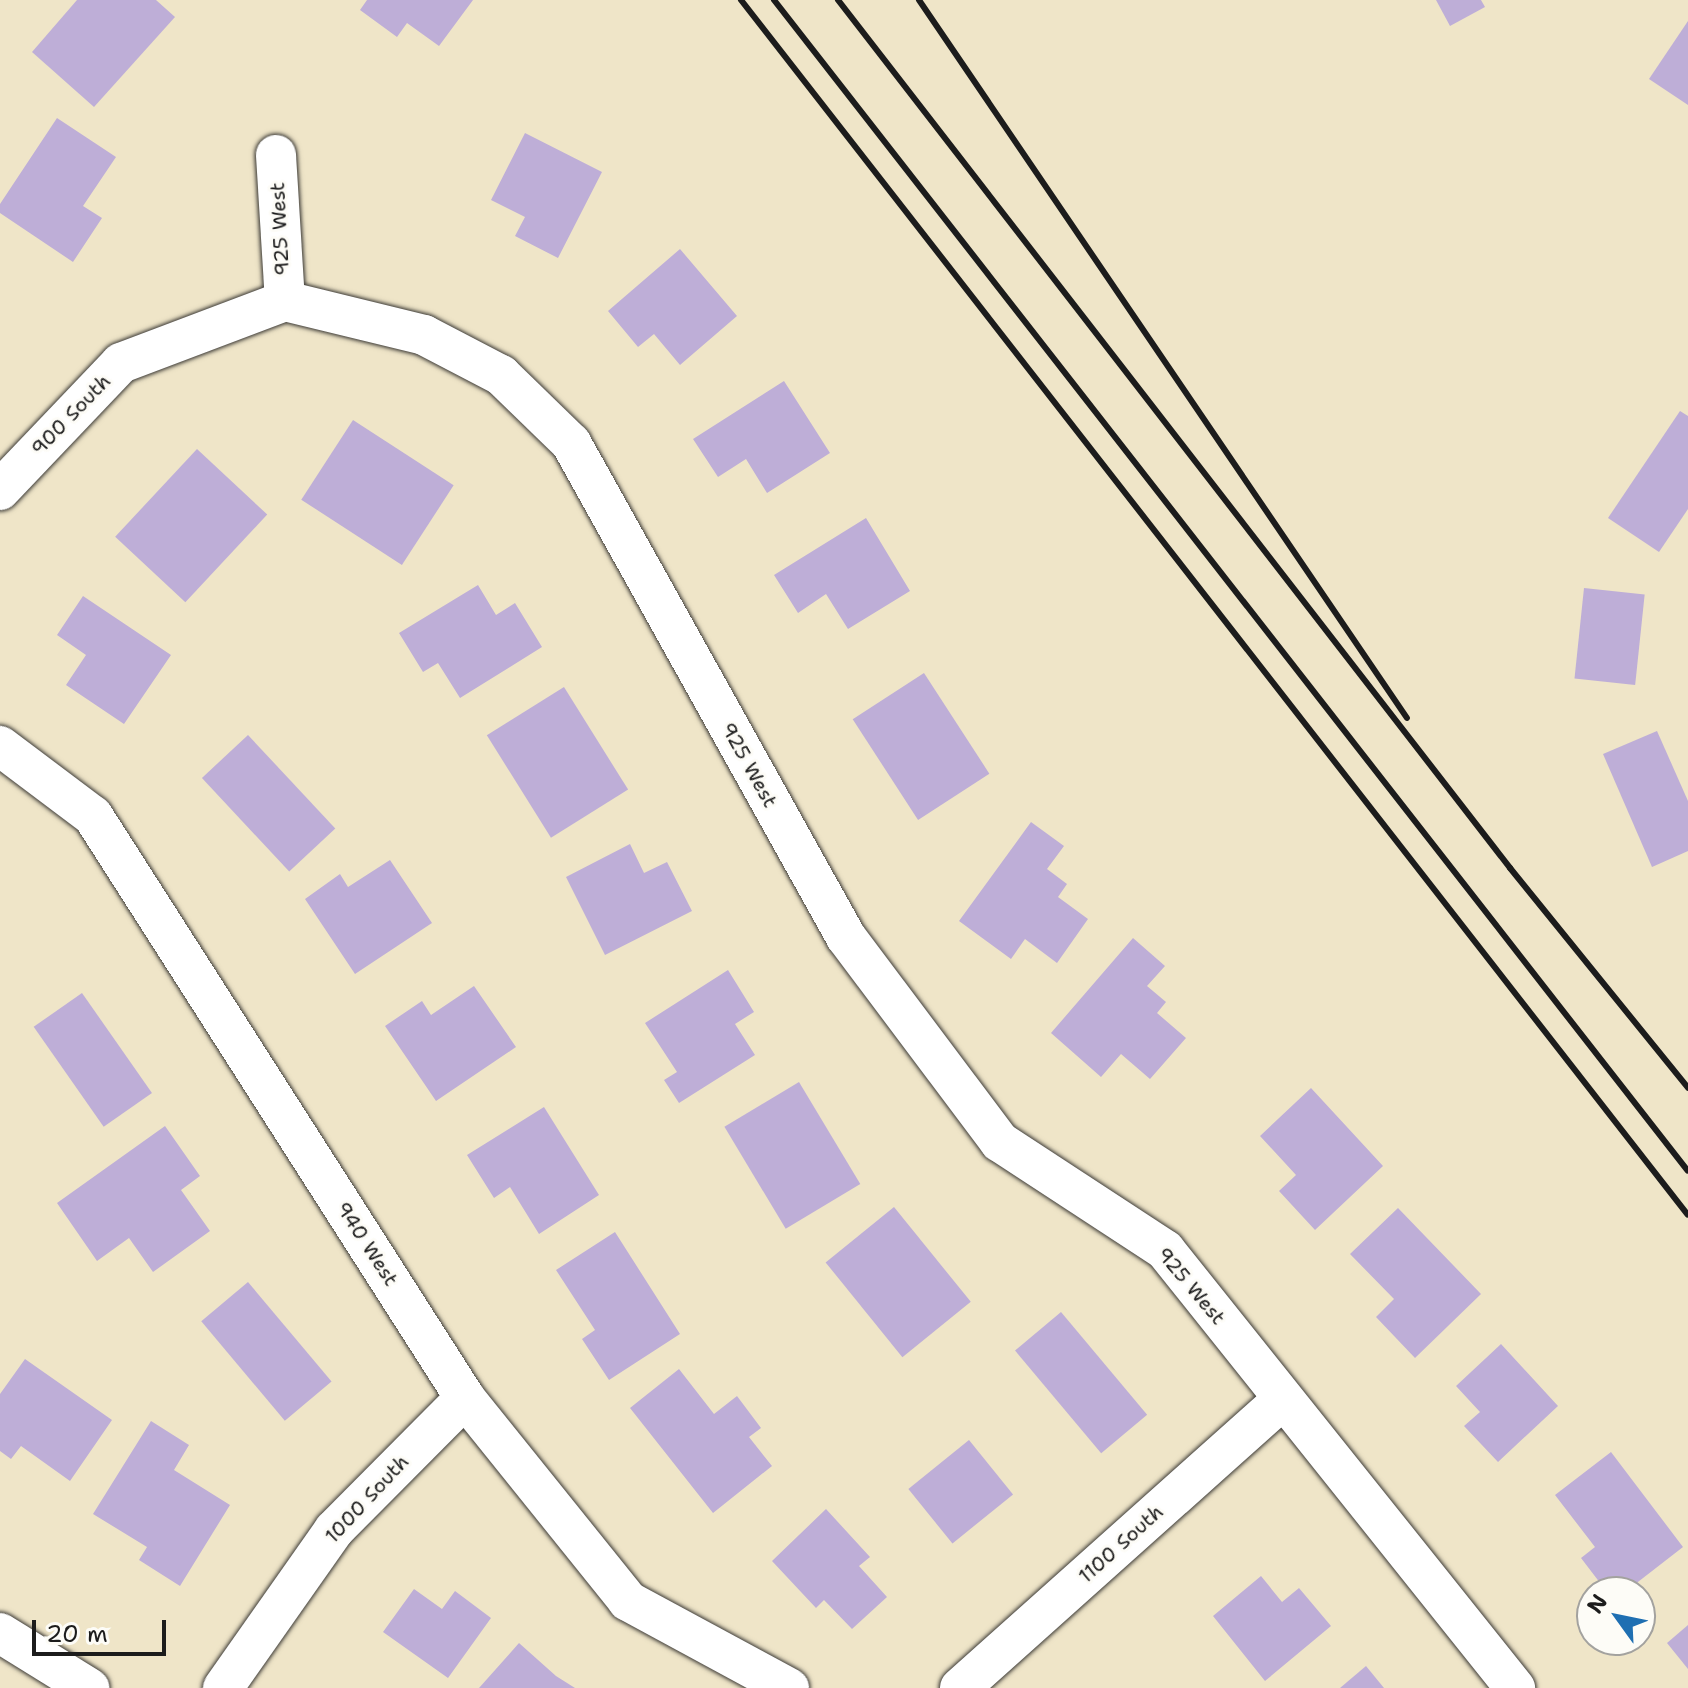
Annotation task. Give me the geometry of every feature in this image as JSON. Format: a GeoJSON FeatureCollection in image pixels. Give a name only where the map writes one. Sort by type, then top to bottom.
{"type":"FeatureCollection","features":[{"type":"Feature","properties":{"kind":"street","name":"925 West"},"geometry":{"type":"LineString","coordinates":[[276,155],[285,301],[424,335],[501,375],[571,443],[846,937],[1000,1142],[1165,1250],[1515,1688]]}},
{"type":"Feature","properties":{"kind":"street","name":"900 South"},"geometry":{"type":"LineString","coordinates":[[0,490],[121,363],[285,301]]}},
{"type":"Feature","properties":{"kind":"street","name":"940 West"},"geometry":{"type":"LineString","coordinates":[[0,746],[93,816],[465,1398],[628,1601],[789,1688]]}},
{"type":"Feature","properties":{"kind":"street","name":"1000 South"},"geometry":{"type":"LineString","coordinates":[[223,1688],[334,1530],[465,1398]]}},
{"type":"Feature","properties":{"kind":"street","name":"1100 South"},"geometry":{"type":"LineString","coordinates":[[960,1688],[1282,1400]]}},
{"type":"Feature","properties":{"kind":"street"},"geometry":{"type":"LineString","coordinates":[[0,1633],[89,1688]]}},
{"type":"Feature","properties":{"kind":"building"},"geometry":{"type":"Polygon","coordinates":[[[77,0],[156,0],[175,17],[94,107],[32,52],[77,0]]]}},
{"type":"Feature","properties":{"kind":"building"},"geometry":{"type":"Polygon","coordinates":[[[367,0],[473,0],[439,46],[407,23],[397,37],[360,10],[367,0]]]}},
{"type":"Feature","properties":{"kind":"building"},"geometry":{"type":"Polygon","coordinates":[[[1436,0],[1481,0],[1485,7],[1450,26],[1436,0]]]}},
{"type":"Feature","properties":{"kind":"building"},"geometry":{"type":"Polygon","coordinates":[[[1688,21],[1688,105],[1649,79],[1688,21]]]}},
{"type":"Feature","properties":{"kind":"building"},"geometry":{"type":"Polygon","coordinates":[[[57,118],[116,157],[83,206],[102,218],[73,262],[0,213],[0,204],[57,118]]]}},
{"type":"Feature","properties":{"kind":"building"},"geometry":{"type":"Polygon","coordinates":[[[525,133],[602,172],[558,258],[515,236],[525,217],[491,200],[525,133]]]}},
{"type":"Feature","properties":{"kind":"building"},"geometry":{"type":"Polygon","coordinates":[[[680,249],[737,316],[680,365],[654,334],[638,347],[608,311],[680,249]]]}},
{"type":"Feature","properties":{"kind":"building"},"geometry":{"type":"Polygon","coordinates":[[[784,381],[830,453],[767,493],[746,459],[718,477],[693,439],[784,381]]]}},
{"type":"Feature","properties":{"kind":"building"},"geometry":{"type":"Polygon","coordinates":[[[1680,411],[1688,416],[1688,509],[1659,552],[1608,518],[1680,411]]]}},
{"type":"Feature","properties":{"kind":"building"},"geometry":{"type":"Polygon","coordinates":[[[353,420],[454,485],[402,565],[301,500],[353,420]]]}},
{"type":"Feature","properties":{"kind":"building"},"geometry":{"type":"Polygon","coordinates":[[[197,449],[267,514],[185,602],[115,537],[197,449]]]}},
{"type":"Feature","properties":{"kind":"building"},"geometry":{"type":"Polygon","coordinates":[[[866,518],[910,591],[848,629],[826,594],[798,613],[774,575],[866,518]]]}},
{"type":"Feature","properties":{"kind":"building"},"geometry":{"type":"Polygon","coordinates":[[[478,585],[496,615],[515,603],[542,647],[460,698],[438,663],[423,672],[399,633],[478,585]]]}},
{"type":"Feature","properties":{"kind":"building"},"geometry":{"type":"Polygon","coordinates":[[[1584,588],[1645,594],[1635,685],[1574,679],[1584,588]]]}},
{"type":"Feature","properties":{"kind":"building"},"geometry":{"type":"Polygon","coordinates":[[[83,596],[171,655],[124,724],[66,685],[86,655],[57,635],[83,596]]]}},
{"type":"Feature","properties":{"kind":"building"},"geometry":{"type":"Polygon","coordinates":[[[924,673],[989,774],[918,820],[853,719],[924,673]]]}},
{"type":"Feature","properties":{"kind":"building"},"geometry":{"type":"Polygon","coordinates":[[[564,687],[628,790],[551,838],[487,735],[564,687]]]}},
{"type":"Feature","properties":{"kind":"building"},"geometry":{"type":"Polygon","coordinates":[[[1657,731],[1688,801],[1688,851],[1652,867],[1603,754],[1657,731]]]}},
{"type":"Feature","properties":{"kind":"building"},"geometry":{"type":"Polygon","coordinates":[[[248,735],[335,829],[289,872],[202,778],[248,735]]]}},
{"type":"Feature","properties":{"kind":"building"},"geometry":{"type":"Polygon","coordinates":[[[1031,822],[1064,846],[1047,869],[1067,884],[1058,897],[1088,919],[1057,963],[1025,939],[1011,959],[959,921],[1031,822]]]}},
{"type":"Feature","properties":{"kind":"building"},"geometry":{"type":"Polygon","coordinates":[[[630,844],[644,873],[667,862],[692,911],[605,955],[566,877],[630,844]]]}},
{"type":"Feature","properties":{"kind":"building"},"geometry":{"type":"Polygon","coordinates":[[[390,860],[432,923],[355,974],[305,899],[340,874],[348,887],[390,860]]]}},
{"type":"Feature","properties":{"kind":"building"},"geometry":{"type":"Polygon","coordinates":[[[1133,938],[1165,966],[1147,986],[1166,1002],[1157,1013],[1186,1038],[1150,1079],[1121,1054],[1101,1077],[1051,1033],[1133,938]]]}},
{"type":"Feature","properties":{"kind":"building"},"geometry":{"type":"Polygon","coordinates":[[[728,970],[754,1012],[735,1024],[755,1055],[679,1103],[664,1080],[677,1072],[645,1023],[728,970]]]}},
{"type":"Feature","properties":{"kind":"building"},"geometry":{"type":"Polygon","coordinates":[[[474,986],[516,1047],[436,1101],[385,1026],[422,1001],[431,1015],[474,986]]]}},
{"type":"Feature","properties":{"kind":"building"},"geometry":{"type":"Polygon","coordinates":[[[82,993],[152,1093],[104,1127],[34,1027],[82,993]]]}},
{"type":"Feature","properties":{"kind":"building"},"geometry":{"type":"Polygon","coordinates":[[[799,1082],[860,1184],[786,1229],[724,1127],[799,1082]]]}},
{"type":"Feature","properties":{"kind":"building"},"geometry":{"type":"Polygon","coordinates":[[[1311,1088],[1383,1166],[1315,1230],[1279,1191],[1296,1175],[1260,1136],[1311,1088]]]}},
{"type":"Feature","properties":{"kind":"building"},"geometry":{"type":"Polygon","coordinates":[[[544,1107],[599,1195],[539,1234],[510,1187],[494,1198],[467,1155],[544,1107]]]}},
{"type":"Feature","properties":{"kind":"building"},"geometry":{"type":"Polygon","coordinates":[[[165,1126],[200,1176],[181,1190],[210,1231],[153,1272],[129,1238],[97,1261],[57,1203],[165,1126]]]}},
{"type":"Feature","properties":{"kind":"building"},"geometry":{"type":"Polygon","coordinates":[[[894,1207],[971,1302],[902,1357],[826,1262],[894,1207]]]}},
{"type":"Feature","properties":{"kind":"building"},"geometry":{"type":"Polygon","coordinates":[[[1398,1208],[1481,1294],[1415,1358],[1376,1317],[1394,1299],[1350,1254],[1398,1208]]]}},
{"type":"Feature","properties":{"kind":"building"},"geometry":{"type":"Polygon","coordinates":[[[615,1232],[680,1334],[609,1380],[582,1339],[595,1330],[556,1270],[615,1232]]]}},
{"type":"Feature","properties":{"kind":"building"},"geometry":{"type":"Polygon","coordinates":[[[248,1282],[332,1382],[285,1421],[201,1321],[248,1282]]]}},
{"type":"Feature","properties":{"kind":"building"},"geometry":{"type":"Polygon","coordinates":[[[1061,1312],[1147,1415],[1101,1453],[1015,1351],[1061,1312]]]}},
{"type":"Feature","properties":{"kind":"building"},"geometry":{"type":"Polygon","coordinates":[[[1501,1344],[1558,1406],[1498,1462],[1464,1426],[1480,1412],[1456,1386],[1501,1344]]]}},
{"type":"Feature","properties":{"kind":"building"},"geometry":{"type":"Polygon","coordinates":[[[25,1359],[112,1420],[70,1481],[21,1446],[11,1459],[0,1451],[0,1394],[25,1359]]]}},
{"type":"Feature","properties":{"kind":"building"},"geometry":{"type":"Polygon","coordinates":[[[679,1369],[714,1414],[737,1396],[761,1428],[749,1437],[772,1466],[713,1513],[630,1408],[679,1369]]]}},
{"type":"Feature","properties":{"kind":"building"},"geometry":{"type":"Polygon","coordinates":[[[151,1421],[189,1445],[174,1470],[230,1505],[180,1586],[139,1560],[147,1547],[93,1514],[151,1421]]]}},
{"type":"Feature","properties":{"kind":"building"},"geometry":{"type":"Polygon","coordinates":[[[969,1440],[1013,1494],[952,1543],[908,1489],[969,1440]]]}},
{"type":"Feature","properties":{"kind":"building"},"geometry":{"type":"Polygon","coordinates":[[[1611,1452],[1683,1547],[1646,1576],[1595,1576],[1581,1558],[1595,1547],[1555,1495],[1611,1452]]]}},
{"type":"Feature","properties":{"kind":"building"},"geometry":{"type":"Polygon","coordinates":[[[826,1509],[870,1557],[859,1566],[887,1597],[852,1629],[824,1600],[816,1608],[772,1561],[826,1509]]]}},
{"type":"Feature","properties":{"kind":"building"},"geometry":{"type":"Polygon","coordinates":[[[1261,1576],[1282,1602],[1299,1588],[1331,1626],[1265,1681],[1213,1616],[1261,1576]]]}},
{"type":"Feature","properties":{"kind":"building"},"geometry":{"type":"Polygon","coordinates":[[[414,1589],[442,1609],[455,1591],[491,1618],[448,1678],[383,1632],[414,1589]]]}},
{"type":"Feature","properties":{"kind":"building"},"geometry":{"type":"Polygon","coordinates":[[[1688,1625],[1688,1669],[1667,1643],[1688,1625]]]}},
{"type":"Feature","properties":{"kind":"building"},"geometry":{"type":"Polygon","coordinates":[[[519,1643],[556,1676],[575,1688],[479,1688],[519,1643]]]}},
{"type":"Feature","properties":{"kind":"building"},"geometry":{"type":"Polygon","coordinates":[[[1366,1666],[1384,1688],[1340,1688],[1366,1666]]]}},
{"type":"Feature","properties":{"kind":"railway"},"geometry":{"type":"LineString","coordinates":[[741,0],[1688,1215]]}},
{"type":"Feature","properties":{"kind":"railway"},"geometry":{"type":"LineString","coordinates":[[774,0],[1688,1171]]}},
{"type":"Feature","properties":{"kind":"railway"},"geometry":{"type":"LineString","coordinates":[[838,0],[1510,868],[1688,1088]]}},
{"type":"Feature","properties":{"kind":"railway"},"geometry":{"type":"LineString","coordinates":[[919,0],[1407,718]]}}]}
